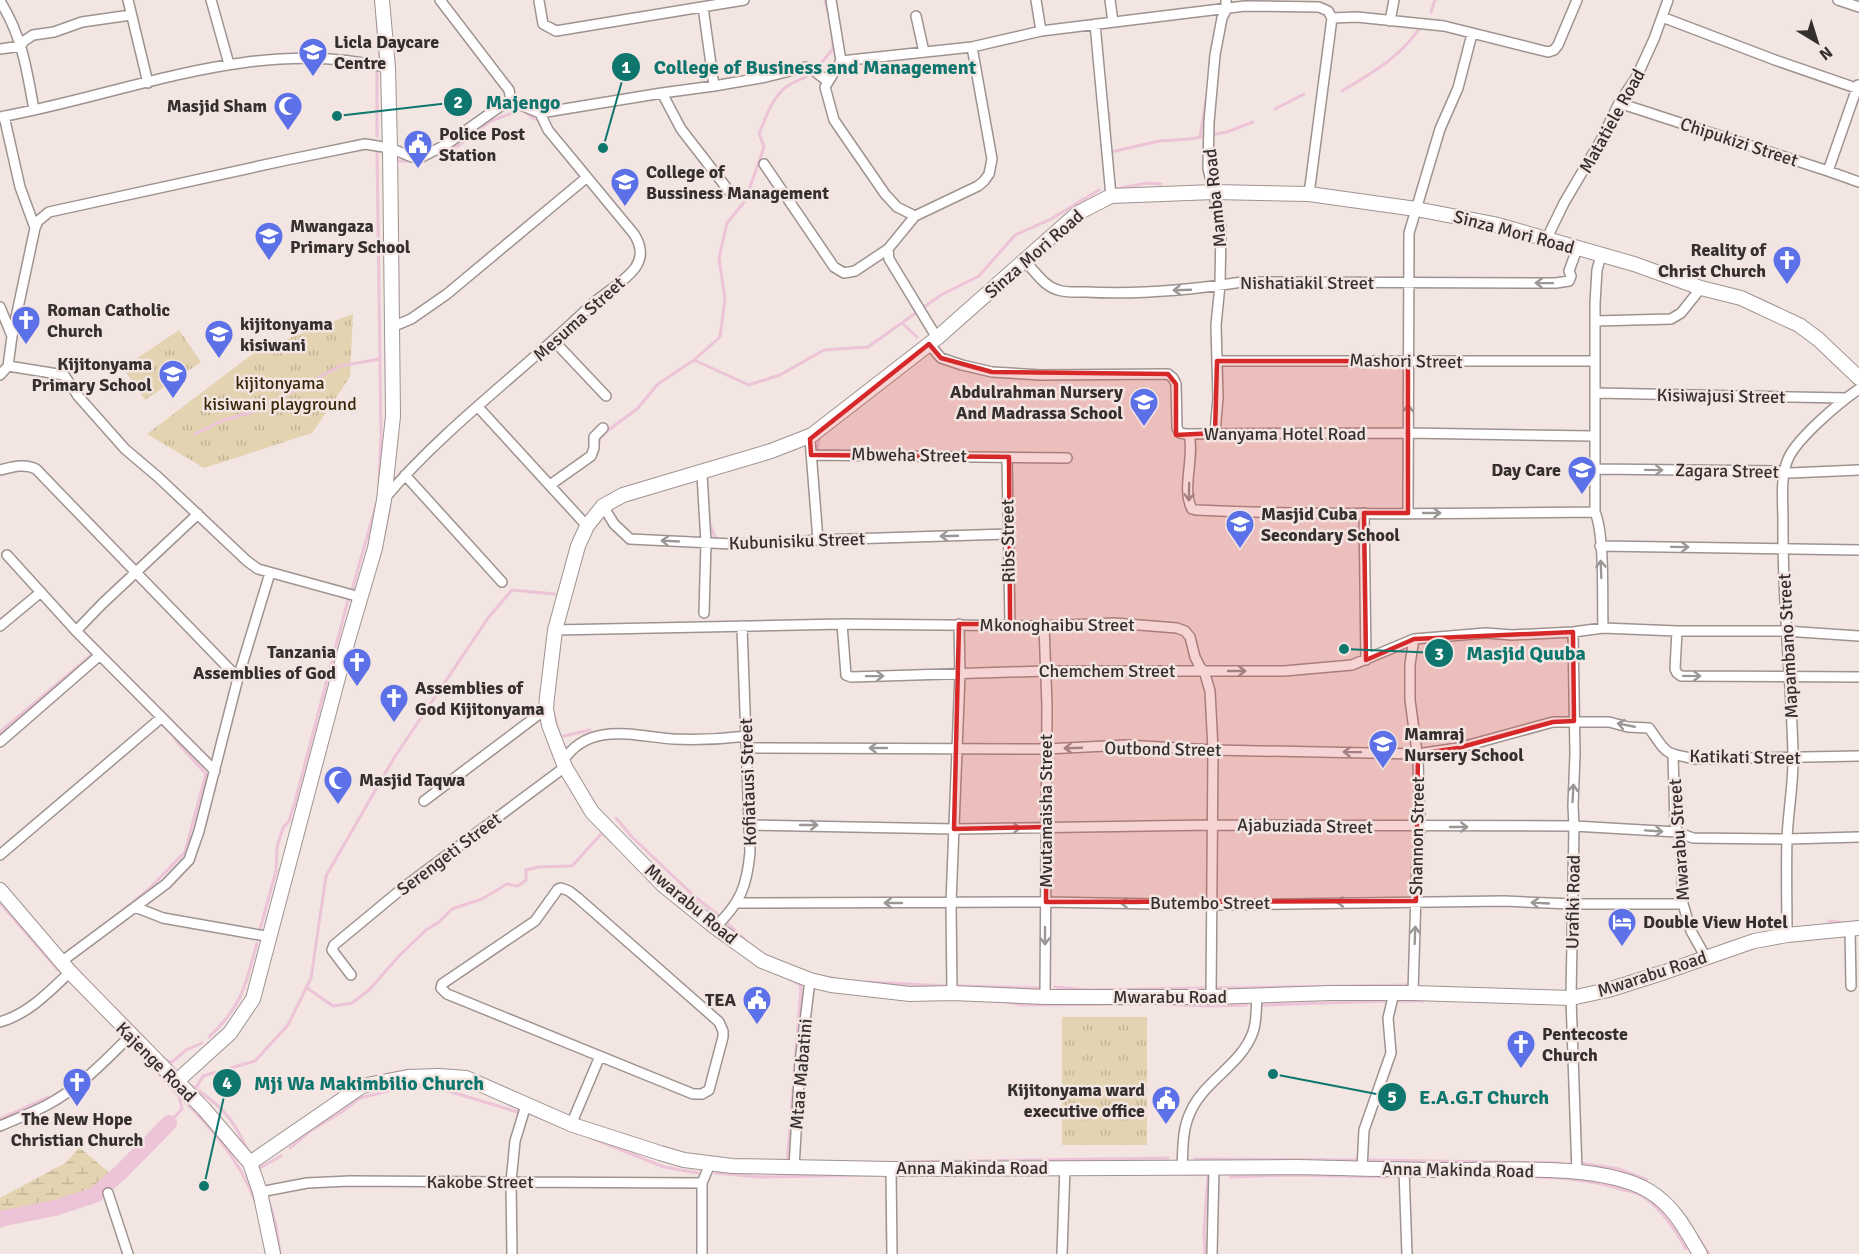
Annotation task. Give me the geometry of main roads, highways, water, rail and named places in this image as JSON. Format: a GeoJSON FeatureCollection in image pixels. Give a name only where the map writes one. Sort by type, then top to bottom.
{"type":"FeatureCollection","features":[{"type":"Feature","properties":{"kind":"waterway"},"geometry":{"type":"LineString","coordinates":[[825,0],[830,19]]}},
{"type":"Feature","properties":{"kind":"waterway"},"geometry":{"type":"LineString","coordinates":[[1431,12],[1435,0]]}},
{"type":"Feature","properties":{"kind":"waterway"},"geometry":{"type":"LineString","coordinates":[[376,1],[380,64]]}},
{"type":"Feature","properties":{"kind":"waterway"},"geometry":{"type":"LineString","coordinates":[[1342,91],[1395,56],[1421,26]]}},
{"type":"Feature","properties":{"kind":"waterway"},"geometry":{"type":"LineString","coordinates":[[820,64],[833,49],[833,37]]}},
{"type":"Feature","properties":{"kind":"waterway"},"geometry":{"type":"LineString","coordinates":[[393,51],[394,61]]}},
{"type":"Feature","properties":{"kind":"waterway"},"geometry":{"type":"LineString","coordinates":[[377,69],[377,136]]}},
{"type":"Feature","properties":{"kind":"waterway"},"geometry":{"type":"LineString","coordinates":[[694,360],[720,337],[725,299],[719,258],[727,223],[745,201],[762,153],[764,146],[759,134],[764,121],[778,95],[789,85],[811,74]]}},
{"type":"Feature","properties":{"kind":"waterway"},"geometry":{"type":"LineString","coordinates":[[1200,137],[1208,88]]}},
{"type":"Feature","properties":{"kind":"waterway"},"geometry":{"type":"LineString","coordinates":[[1275,109],[1304,94]]}},
{"type":"Feature","properties":{"kind":"waterway"},"geometry":{"type":"LineString","coordinates":[[432,156],[458,146],[489,122],[522,109],[541,122]]}},
{"type":"Feature","properties":{"kind":"waterway"},"geometry":{"type":"LineString","coordinates":[[1109,113],[1109,128]]}},
{"type":"Feature","properties":{"kind":"waterway"},"geometry":{"type":"LineString","coordinates":[[551,116],[559,114]]}},
{"type":"Feature","properties":{"kind":"waterway"},"geometry":{"type":"LineString","coordinates":[[1110,150],[1111,152],[1159,141],[1190,139],[1227,132],[1253,122]]}},
{"type":"Feature","properties":{"kind":"waterway"},"geometry":{"type":"LineString","coordinates":[[377,149],[381,435],[379,484]]}},
{"type":"Feature","properties":{"kind":"waterway"},"geometry":{"type":"LineString","coordinates":[[394,161],[412,161]]}},
{"type":"Feature","properties":{"kind":"waterway"},"geometry":{"type":"LineString","coordinates":[[1116,189],[1146,183],[1161,184]]}},
{"type":"Feature","properties":{"kind":"waterway"},"geometry":{"type":"LineString","coordinates":[[594,456],[597,454],[600,438],[607,431],[637,409],[658,384],[694,360],[749,385],[780,375],[824,350],[868,347],[941,295],[979,276],[1015,235],[1051,219],[1099,190]]}},
{"type":"Feature","properties":{"kind":"waterway"},"geometry":{"type":"LineString","coordinates":[[397,221],[398,289]]}},
{"type":"Feature","properties":{"kind":"waterway"},"geometry":{"type":"LineString","coordinates":[[902,323],[917,337]]}},
{"type":"Feature","properties":{"kind":"waterway"},"geometry":{"type":"LineString","coordinates":[[195,434],[222,421],[258,410],[340,366],[380,359]]}},
{"type":"Feature","properties":{"kind":"waterway"},"geometry":{"type":"LineString","coordinates":[[817,450],[820,436]]}},
{"type":"Feature","properties":{"kind":"waterway"},"geometry":{"type":"LineString","coordinates":[[352,590],[376,505]]}},
{"type":"Feature","properties":{"kind":"waterway"},"geometry":{"type":"LineString","coordinates":[[383,540],[390,507]]}},
{"type":"Feature","properties":{"kind":"waterway"},"geometry":{"type":"LineString","coordinates":[[708,519],[716,540]]}},
{"type":"Feature","properties":{"kind":"waterway"},"geometry":{"type":"LineString","coordinates":[[196,1088],[203,1076],[255,1061],[288,1025],[311,978],[326,876],[394,758],[488,618],[512,590],[555,594]]}},
{"type":"Feature","properties":{"kind":"waterway"},"geometry":{"type":"LineString","coordinates":[[259,933],[276,871],[277,847],[295,802],[348,600]]}},
{"type":"Feature","properties":{"kind":"waterway"},"geometry":{"type":"LineString","coordinates":[[0,732],[94,653]]}},
{"type":"Feature","properties":{"kind":"waterway"},"geometry":{"type":"LineString","coordinates":[[552,708],[560,737],[590,730]]}},
{"type":"Feature","properties":{"kind":"waterway"},"geometry":{"type":"LineString","coordinates":[[111,920],[148,890],[185,852],[206,774],[177,742],[172,732]]}},
{"type":"Feature","properties":{"kind":"waterway"},"geometry":{"type":"LineString","coordinates":[[616,818],[632,837],[694,896],[718,915]]}},
{"type":"Feature","properties":{"kind":"waterway"},"geometry":{"type":"LineString","coordinates":[[307,988],[333,1006],[352,1003],[369,990],[426,930],[439,922],[452,909],[482,899],[507,884],[518,886],[526,880],[526,870],[538,867],[572,866],[602,833],[614,844]]}},
{"type":"Feature","properties":{"kind":"waterway"},"geometry":{"type":"LineString","coordinates":[[0,903],[59,971]]}},
{"type":"Feature","properties":{"kind":"waterway"},"geometry":{"type":"LineString","coordinates":[[725,921],[747,942]]}},
{"type":"Feature","properties":{"kind":"waterway"},"geometry":{"type":"LineString","coordinates":[[1829,921],[1845,923]]}},
{"type":"Feature","properties":{"kind":"waterway"},"geometry":{"type":"LineString","coordinates":[[209,1037],[236,1005],[246,983],[257,943]]}},
{"type":"Feature","properties":{"kind":"waterway"},"geometry":{"type":"LineString","coordinates":[[72,964],[94,987]]}},
{"type":"Feature","properties":{"kind":"waterway"},"geometry":{"type":"LineString","coordinates":[[820,976],[837,979]]}},
{"type":"Feature","properties":{"kind":"waterway"},"geometry":{"type":"LineString","coordinates":[[67,979],[92,1004]]}},
{"type":"Feature","properties":{"kind":"waterway"},"geometry":{"type":"LineString","coordinates":[[787,1164],[801,989],[800,985],[790,979]]}},
{"type":"Feature","properties":{"kind":"waterway"},"geometry":{"type":"LineString","coordinates":[[867,982],[947,986]]}},
{"type":"Feature","properties":{"kind":"waterway"},"geometry":{"type":"LineString","coordinates":[[1216,988],[1410,985]]}},
{"type":"Feature","properties":{"kind":"waterway"},"geometry":{"type":"LineString","coordinates":[[959,986],[1041,988]]}},
{"type":"Feature","properties":{"kind":"waterway"},"geometry":{"type":"LineString","coordinates":[[1055,987],[1088,990],[1203,988]]}},
{"type":"Feature","properties":{"kind":"waterway"},"geometry":{"type":"LineString","coordinates":[[1001,1001],[1023,1005],[1142,1004]]}},
{"type":"Feature","properties":{"kind":"waterway"},"geometry":{"type":"LineString","coordinates":[[1263,1005],[1389,1001]]}},
{"type":"Feature","properties":{"kind":"waterway"},"geometry":{"type":"LineString","coordinates":[[1399,1001],[1423,1001]]}},
{"type":"Feature","properties":{"kind":"waterway"},"geometry":{"type":"LineString","coordinates":[[1157,1004],[1247,1005]]}},
{"type":"Feature","properties":{"kind":"waterway"},"geometry":{"type":"LineString","coordinates":[[115,1009],[144,1038]]}},
{"type":"Feature","properties":{"kind":"waterway"},"geometry":{"type":"LineString","coordinates":[[165,1060],[172,1062],[186,1050],[202,1043]]}},
{"type":"Feature","properties":{"kind":"waterway"},"geometry":{"type":"LineString","coordinates":[[804,1078],[807,1043]]}},
{"type":"Feature","properties":{"kind":"waterway"},"geometry":{"type":"LineString","coordinates":[[141,1054],[179,1096]]}},
{"type":"Feature","properties":{"kind":"waterway"},"geometry":{"type":"LineString","coordinates":[[368,1078],[409,1070]]}},
{"type":"Feature","properties":{"kind":"waterway"},"geometry":{"type":"LineString","coordinates":[[186,1082],[223,1111],[236,1128],[248,1151]]}},
{"type":"Feature","properties":{"kind":"waterway"},"geometry":{"type":"LineString","coordinates":[[334,1097],[349,1087]]}},
{"type":"Feature","properties":{"kind":"waterway"},"geometry":{"type":"LineString","coordinates":[[290,1148],[310,1131],[360,1098],[405,1087],[435,1087],[521,1113]]}},
{"type":"Feature","properties":{"kind":"waterway"},"geometry":{"type":"LineString","coordinates":[[169,1123],[182,1109],[179,1096],[223,1144],[241,1171],[255,1201]]}},
{"type":"Feature","properties":{"kind":"waterway"},"geometry":{"type":"LineString","coordinates":[[0,1119],[48,1097]]}},
{"type":"Feature","properties":{"kind":"waterway"},"geometry":{"type":"LineString","coordinates":[[0,1219],[55,1208],[95,1195],[169,1123]]}},
{"type":"Feature","properties":{"kind":"waterway"},"geometry":{"type":"LineString","coordinates":[[594,1139],[664,1167],[698,1173]]}},
{"type":"Feature","properties":{"kind":"waterway"},"geometry":{"type":"LineString","coordinates":[[256,1170],[281,1156]]}},
{"type":"Feature","properties":{"kind":"waterway"},"geometry":{"type":"LineString","coordinates":[[905,1162],[1168,1158]]}},
{"type":"Feature","properties":{"kind":"waterway"},"geometry":{"type":"LineString","coordinates":[[1195,1159],[1358,1160]]}},
{"type":"Feature","properties":{"kind":"waterway"},"geometry":{"type":"LineString","coordinates":[[1370,1160],[1561,1163]]}},
{"type":"Feature","properties":{"kind":"waterway"},"geometry":{"type":"LineString","coordinates":[[1580,1163],[1619,1169],[1647,1180]]}},
{"type":"Feature","properties":{"kind":"waterway"},"geometry":{"type":"LineString","coordinates":[[715,1173],[760,1177],[879,1175]]}},
{"type":"Feature","properties":{"kind":"waterway"},"geometry":{"type":"LineString","coordinates":[[1188,1174],[1201,1175]]}},
{"type":"Feature","properties":{"kind":"waterway"},"geometry":{"type":"LineString","coordinates":[[1230,1177],[1291,1175],[1386,1177]]}},
{"type":"Feature","properties":{"kind":"waterway"},"geometry":{"type":"LineString","coordinates":[[1205,1254],[1204,1230],[1208,1176]]}},
{"type":"Feature","properties":{"kind":"waterway"},"geometry":{"type":"LineString","coordinates":[[1458,1177],[1563,1178],[1633,1192],[1649,1201],[1661,1213],[1686,1249]]}},
{"type":"Feature","properties":{"kind":"waterway"},"geometry":{"type":"LineString","coordinates":[[887,1193],[887,1240]]}},
{"type":"Feature","properties":{"kind":"waterway"},"geometry":{"type":"LineString","coordinates":[[269,1202],[276,1225],[280,1253]]}},
{"type":"Feature","properties":{"kind":"waterway"},"geometry":{"type":"LineString","coordinates":[[1698,1237],[1709,1254]]}},
{"type":"Feature","properties":{"kind":"place","name":"Licla Daycare Centre"},"geometry":{"type":"Point","coordinates":[313,78]}},
{"type":"Feature","properties":{"kind":"place","name":"Majengo"},"geometry":{"type":"Point","coordinates":[337,116]}},
{"type":"Feature","properties":{"kind":"place","name":"Masjid Sham"},"geometry":{"type":"Point","coordinates":[288,132]}},
{"type":"Feature","properties":{"kind":"place","name":"College of Business and Management"},"geometry":{"type":"Point","coordinates":[603,148]}},
{"type":"Feature","properties":{"kind":"place","name":"Police Post Station"},"geometry":{"type":"Point","coordinates":[418,170]}},
{"type":"Feature","properties":{"kind":"place","name":"College of Bussiness Management"},"geometry":{"type":"Point","coordinates":[625,208]}},
{"type":"Feature","properties":{"kind":"place","name":"Mwangaza Primary School"},"geometry":{"type":"Point","coordinates":[269,262]}},
{"type":"Feature","properties":{"kind":"place","name":"Reality of Christ Church"},"geometry":{"type":"Point","coordinates":[1787,286]}},
{"type":"Feature","properties":{"kind":"place","name":"Roman Catholic Church"},"geometry":{"type":"Point","coordinates":[26,346]}},
{"type":"Feature","properties":{"kind":"place","name":"kijitonyama kisiwani"},"geometry":{"type":"Point","coordinates":[219,360]}},
{"type":"Feature","properties":{"kind":"place","name":"Kijitonyama Primary School"},"geometry":{"type":"Point","coordinates":[173,400]}},
{"type":"Feature","properties":{"kind":"place","name":"Abdulrahman Nursery And Madrassa School"},"geometry":{"type":"Point","coordinates":[1144,428]}},
{"type":"Feature","properties":{"kind":"place","name":"Day Care"},"geometry":{"type":"Point","coordinates":[1582,496]}},
{"type":"Feature","properties":{"kind":"place","name":"Masjid Cuba Secondary School"},"geometry":{"type":"Point","coordinates":[1240,550]}},
{"type":"Feature","properties":{"kind":"place","name":"Masjid Quuba"},"geometry":{"type":"Point","coordinates":[1344,649]}},
{"type":"Feature","properties":{"kind":"place","name":"Tanzania Assemblies of God"},"geometry":{"type":"Point","coordinates":[357,688]}},
{"type":"Feature","properties":{"kind":"place","name":"Assemblies of God Kijitonyama"},"geometry":{"type":"Point","coordinates":[394,724]}},
{"type":"Feature","properties":{"kind":"place","name":"Mamraj Nursery School"},"geometry":{"type":"Point","coordinates":[1383,770]}},
{"type":"Feature","properties":{"kind":"place","name":"Masjid Taqwa"},"geometry":{"type":"Point","coordinates":[338,806]}},
{"type":"Feature","properties":{"kind":"place","name":"Double View Hotel"},"geometry":{"type":"Point","coordinates":[1622,948]}},
{"type":"Feature","properties":{"kind":"place","name":"TEA"},"geometry":{"type":"Point","coordinates":[757,1026]}},
{"type":"Feature","properties":{"kind":"place","name":"Pentecoste Church"},"geometry":{"type":"Point","coordinates":[1521,1070]}},
{"type":"Feature","properties":{"kind":"place","name":"E.A.G.T Church"},"geometry":{"type":"Point","coordinates":[1273,1074]}},
{"type":"Feature","properties":{"kind":"place","name":"The New Hope Christian Church"},"geometry":{"type":"Point","coordinates":[77,1108]}},
{"type":"Feature","properties":{"kind":"place","name":"Kijitonyama ward executive office"},"geometry":{"type":"Point","coordinates":[1166,1126]}},
{"type":"Feature","properties":{"kind":"place","name":"Mji Wa Makimbilio Church"},"geometry":{"type":"Point","coordinates":[204,1186]}},
{"type":"Feature","properties":{"kind":"park label","name":"kijitonyama kisiwani playground"},"geometry":{"type":"Point","coordinates":[280,394]}}]}
